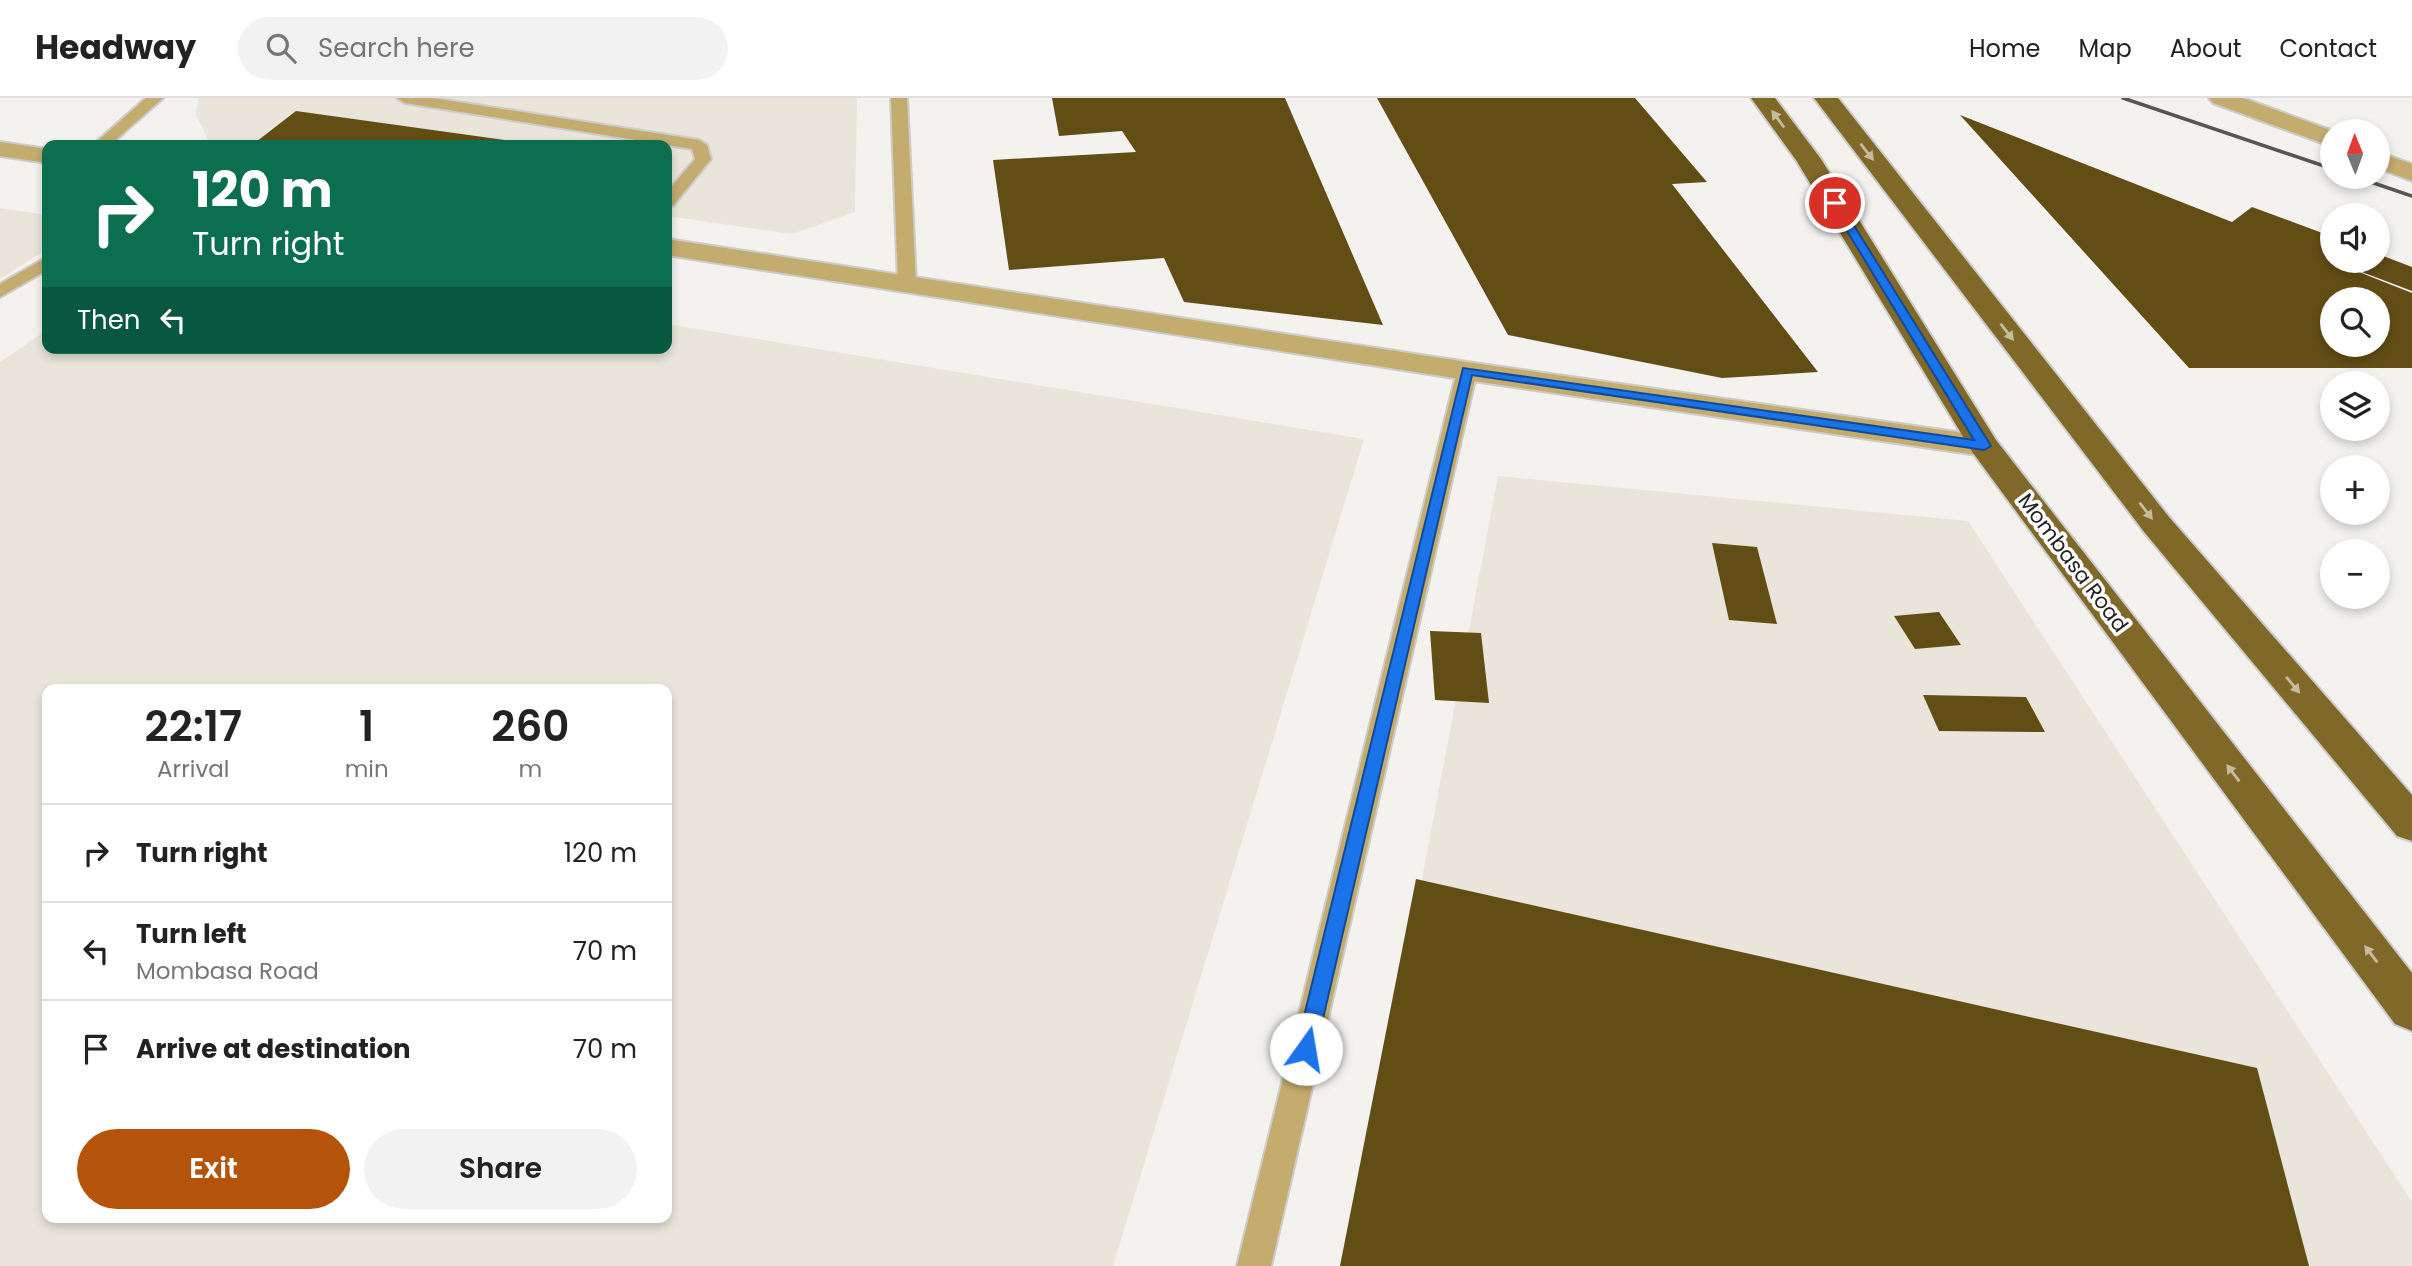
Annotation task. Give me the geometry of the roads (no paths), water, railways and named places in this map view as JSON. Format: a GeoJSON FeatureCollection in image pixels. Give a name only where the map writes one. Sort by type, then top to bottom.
{"type":"FeatureCollection","features":[{"type":"Feature","properties":{"kind":"highway","name":"Mombasa Road"},"geometry":{"type":"LineString","coordinates":[[1763,98],[1808,159],[1984,446],[2412,1009]]}},
{"type":"Feature","properties":{"kind":"highway"},"geometry":{"type":"LineString","coordinates":[[1825,98],[2157,525],[2412,824]]}},
{"type":"Feature","properties":{"kind":"street"},"geometry":{"type":"LineString","coordinates":[[2221,98],[2320,135]]}},
{"type":"Feature","properties":{"kind":"street"},"geometry":{"type":"LineString","coordinates":[[0,149],[42,155]]}},
{"type":"Feature","properties":{"kind":"street"},"geometry":{"type":"LineString","coordinates":[[2390,164],[2412,173]]}},
{"type":"Feature","properties":{"kind":"street"},"geometry":{"type":"LineString","coordinates":[[672,248],[1984,446]]}},
{"type":"Feature","properties":{"kind":"lane"},"geometry":{"type":"LineString","coordinates":[[107,140],[155,98]]}},
{"type":"Feature","properties":{"kind":"lane"},"geometry":{"type":"LineString","coordinates":[[405,98],[499,104],[699,145],[703,149],[703,159],[672,196]]}},
{"type":"Feature","properties":{"kind":"lane"},"geometry":{"type":"LineString","coordinates":[[899,98],[907,283]]}},
{"type":"Feature","properties":{"kind":"lane"},"geometry":{"type":"LineString","coordinates":[[0,292],[42,265]]}},
{"type":"Feature","properties":{"kind":"lane"},"geometry":{"type":"LineString","coordinates":[[1254,1266],[1467,370]]}},
{"type":"Feature","properties":{"kind":"railway"},"geometry":{"type":"LineString","coordinates":[[2123,98],[2320,165]]}},
{"type":"Feature","properties":{"kind":"railway"},"geometry":{"type":"LineString","coordinates":[[2390,189],[2412,196]]}}]}
